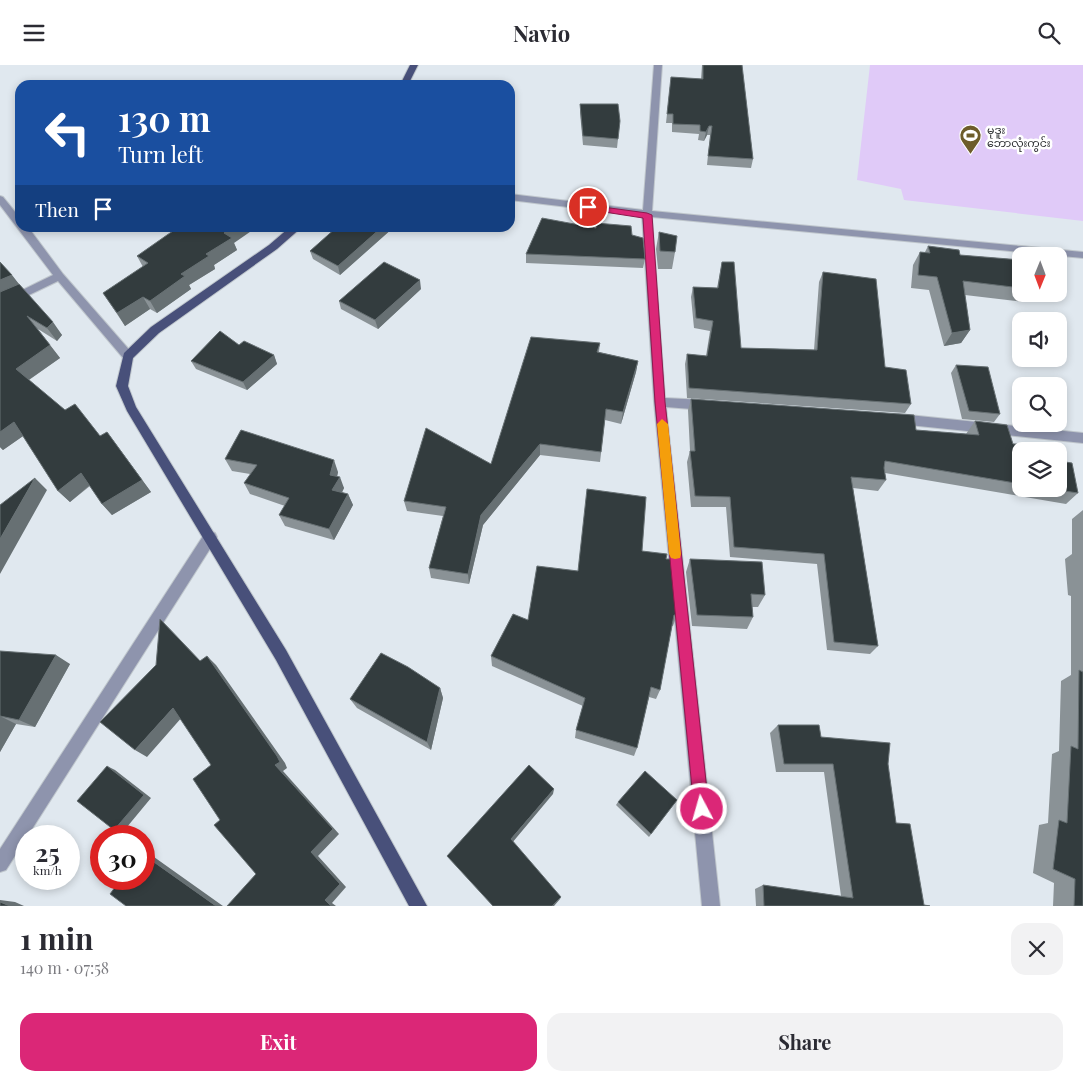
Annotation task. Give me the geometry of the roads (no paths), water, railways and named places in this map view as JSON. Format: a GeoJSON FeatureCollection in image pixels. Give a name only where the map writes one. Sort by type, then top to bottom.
{"type":"FeatureCollection","features":[{"type":"Feature","properties":{"kind":"main road"},"geometry":{"type":"LineString","coordinates":[[406,80],[414,65]]}},
{"type":"Feature","properties":{"kind":"main road"},"geometry":{"type":"LineString","coordinates":[[291,232],[273,247],[155,330],[128,356],[122,386],[132,407],[281,655],[418,906]]}},
{"type":"Feature","properties":{"kind":"street"},"geometry":{"type":"LineString","coordinates":[[658,65],[647,215],[660,402],[711,906]]}},
{"type":"Feature","properties":{"kind":"street"},"geometry":{"type":"LineString","coordinates":[[515,198],[647,215],[1083,255]]}},
{"type":"Feature","properties":{"kind":"street"},"geometry":{"type":"LineString","coordinates":[[0,199],[15,218]]}},
{"type":"Feature","properties":{"kind":"street"},"geometry":{"type":"LineString","coordinates":[[26,232],[59,276],[128,356]]}},
{"type":"Feature","properties":{"kind":"street"},"geometry":{"type":"LineString","coordinates":[[0,305],[59,276]]}},
{"type":"Feature","properties":{"kind":"street"},"geometry":{"type":"LineString","coordinates":[[660,402],[719,406]]}},
{"type":"Feature","properties":{"kind":"street"},"geometry":{"type":"LineString","coordinates":[[886,419],[1083,438]]}},
{"type":"Feature","properties":{"kind":"street"},"geometry":{"type":"LineString","coordinates":[[0,864],[210,537]]}},
{"type":"Feature","properties":{"kind":"place","name":"မုဒူး ဘောလုံးကွင်း"},"geometry":{"type":"Point","coordinates":[971,155]}}]}
